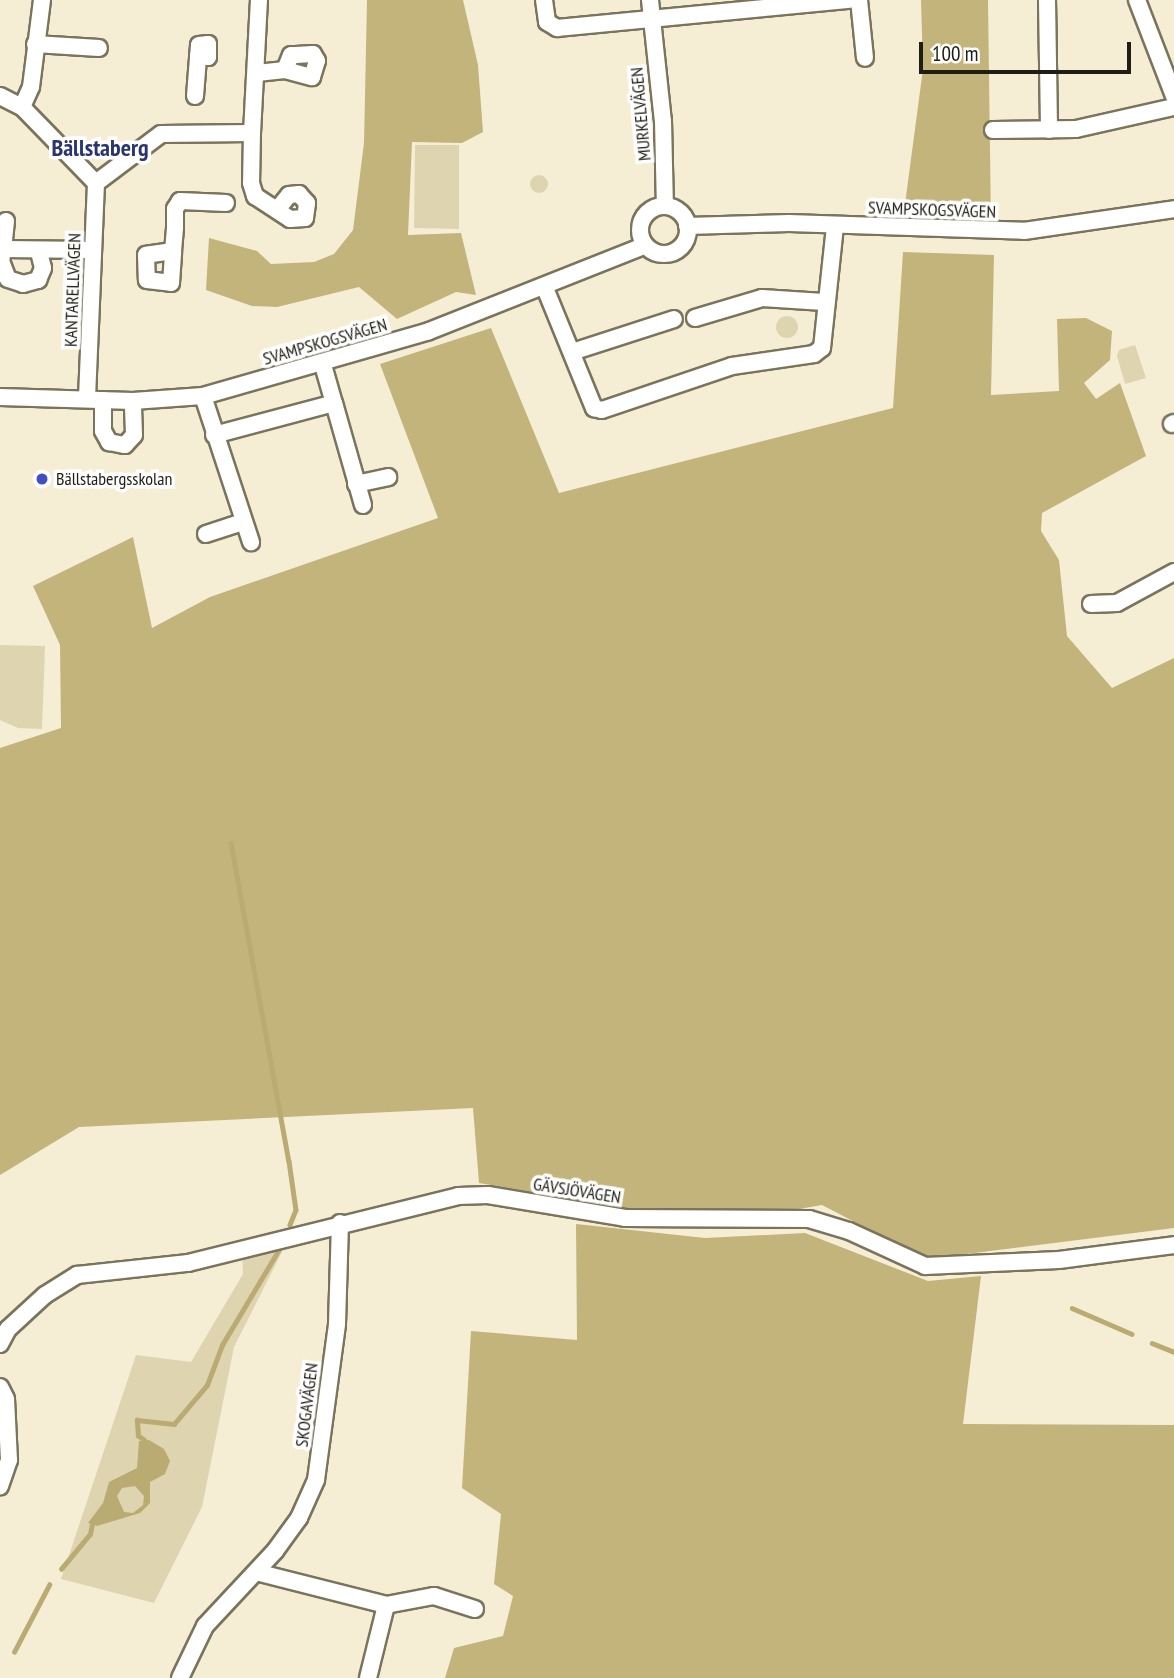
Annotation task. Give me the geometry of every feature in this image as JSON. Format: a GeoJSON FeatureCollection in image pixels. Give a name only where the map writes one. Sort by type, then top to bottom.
{"type":"FeatureCollection","features":[{"type":"Feature","properties":{"kind":"street"},"geometry":{"type":"LineString","coordinates":[[22,107],[31,87],[42,0]]}},
{"type":"Feature","properties":{"kind":"street"},"geometry":{"type":"LineString","coordinates":[[259,0],[252,134],[255,196],[277,210]]}},
{"type":"Feature","properties":{"kind":"street"},"geometry":{"type":"LineString","coordinates":[[544,0],[547,22],[557,29],[850,0]]}},
{"type":"Feature","properties":{"kind":"street","name":"MURKELVÄGEN"},"geometry":{"type":"LineString","coordinates":[[650,0],[663,121],[665,206]]}},
{"type":"Feature","properties":{"kind":"street"},"geometry":{"type":"LineString","coordinates":[[859,0],[865,58]]}},
{"type":"Feature","properties":{"kind":"street"},"geometry":{"type":"LineString","coordinates":[[1047,0],[1049,130]]}},
{"type":"Feature","properties":{"kind":"street"},"geometry":{"type":"LineString","coordinates":[[1137,0],[1174,96]]}},
{"type":"Feature","properties":{"kind":"street"},"geometry":{"type":"LineString","coordinates":[[35,44],[99,48]]}},
{"type":"Feature","properties":{"kind":"street"},"geometry":{"type":"LineString","coordinates":[[195,96],[198,55]]}},
{"type":"Feature","properties":{"kind":"street"},"geometry":{"type":"LineString","coordinates":[[257,73],[285,71]]}},
{"type":"Feature","properties":{"kind":"street"},"geometry":{"type":"LineString","coordinates":[[0,96],[22,107],[96,183],[162,134],[252,134]]}},
{"type":"Feature","properties":{"kind":"street"},"geometry":{"type":"LineString","coordinates":[[993,131],[1076,129],[1174,107]]}},
{"type":"Feature","properties":{"kind":"street","name":"KANTARELLVÄGEN"},"geometry":{"type":"LineString","coordinates":[[96,183],[93,250],[95,400],[103,431],[109,442],[125,444],[134,435],[133,401]]}},
{"type":"Feature","properties":{"kind":"street"},"geometry":{"type":"LineString","coordinates":[[173,251],[175,209],[180,201],[220,200]]}},
{"type":"Feature","properties":{"kind":"street"},"geometry":{"type":"LineString","coordinates":[[665,206],[681,213],[687,226],[684,244],[676,251],[660,254],[644,246],[640,233],[644,217],[665,206]]}},
{"type":"Feature","properties":{"kind":"street","name":"SVAMPSKOGSVÄGEN"},"geometry":{"type":"LineString","coordinates":[[687,226],[835,226],[1024,231],[1174,209]]}},
{"type":"Feature","properties":{"kind":"street"},"geometry":{"type":"LineString","coordinates":[[6,221],[1,261],[8,279],[23,284],[38,280],[43,268],[39,252]]}},
{"type":"Feature","properties":{"kind":"street"},"geometry":{"type":"LineString","coordinates":[[545,288],[594,408],[602,410],[759,359],[814,354],[822,348],[824,302],[835,226]]}},
{"type":"Feature","properties":{"kind":"street","name":"SVAMPSKOGSVÄGEN"},"geometry":{"type":"LineString","coordinates":[[0,397],[133,401],[203,396],[324,365],[545,288],[644,246]]}},
{"type":"Feature","properties":{"kind":"street"},"geometry":{"type":"LineString","coordinates":[[3,249],[39,252],[93,250]]}},
{"type":"Feature","properties":{"kind":"street"},"geometry":{"type":"LineString","coordinates":[[695,318],[762,298],[824,302]]}},
{"type":"Feature","properties":{"kind":"street"},"geometry":{"type":"LineString","coordinates":[[572,352],[674,319]]}},
{"type":"Feature","properties":{"kind":"street"},"geometry":{"type":"LineString","coordinates":[[324,365],[363,505]]}},
{"type":"Feature","properties":{"kind":"street"},"geometry":{"type":"LineString","coordinates":[[203,396],[251,542]]}},
{"type":"Feature","properties":{"kind":"street"},"geometry":{"type":"LineString","coordinates":[[214,435],[334,403]]}},
{"type":"Feature","properties":{"kind":"street"},"geometry":{"type":"LineString","coordinates":[[356,484],[388,477]]}},
{"type":"Feature","properties":{"kind":"street"},"geometry":{"type":"LineString","coordinates":[[206,534],[243,522]]}},
{"type":"Feature","properties":{"kind":"street"},"geometry":{"type":"LineString","coordinates":[[1091,604],[1117,603],[1174,572]]}},
{"type":"Feature","properties":{"kind":"street","name":"GÄVSJÖVÄGEN"},"geometry":{"type":"LineString","coordinates":[[0,1344],[8,1329],[45,1295],[77,1275],[188,1262],[458,1196],[488,1195],[625,1218],[809,1219],[849,1231],[925,1266],[1059,1260],[1174,1245]]}},
{"type":"Feature","properties":{"kind":"street","name":"SKOGAVÄGEN"},"geometry":{"type":"LineString","coordinates":[[180,1678],[205,1626],[256,1573],[299,1518],[316,1480],[337,1324],[340,1223]]}},
{"type":"Feature","properties":{"kind":"street"},"geometry":{"type":"LineString","coordinates":[[0,1387],[6,1399],[9,1460],[0,1486]]}},
{"type":"Feature","properties":{"kind":"street"},"geometry":{"type":"LineString","coordinates":[[256,1573],[386,1605],[434,1596],[475,1609]]}},
{"type":"Feature","properties":{"kind":"street"},"geometry":{"type":"LineString","coordinates":[[368,1678],[386,1605]]}},
{"type":"Feature","properties":{"kind":"shaded area"},"geometry":{"type":"Polygon","coordinates":[[[367,0],[463,0],[478,65],[483,132],[462,143],[412,142],[408,235],[461,233],[476,295],[456,292],[397,319],[359,287],[277,307],[252,306],[206,290],[209,238],[257,251],[271,264],[314,262],[334,254],[353,230],[364,143],[367,0]]]}},
{"type":"Feature","properties":{"kind":"shaded area"},"geometry":{"type":"Polygon","coordinates":[[[921,0],[988,0],[991,224],[903,219],[923,69],[921,0]]]}},
{"type":"Feature","properties":{"kind":"shaded area"},"geometry":{"type":"Polygon","coordinates":[[[415,145],[459,145],[459,229],[414,228],[415,145]]]}},
{"type":"Feature","properties":{"kind":"shaded area"},"geometry":{"type":"Polygon","coordinates":[[[539,175],[545,178],[548,184],[545,190],[539,193],[533,190],[530,184],[533,178],[539,175]]]}},
{"type":"Feature","properties":{"kind":"shaded area"},"geometry":{"type":"Polygon","coordinates":[[[903,252],[994,255],[991,395],[1059,391],[1057,319],[1086,318],[1112,331],[1110,360],[1084,383],[1096,399],[1120,383],[1146,456],[1042,513],[1041,531],[1059,560],[1067,636],[1112,688],[1174,658],[1174,1228],[926,1259],[822,1205],[799,1209],[632,1209],[479,1183],[473,1108],[79,1127],[0,1175],[0,748],[61,728],[60,645],[33,586],[133,537],[152,628],[210,597],[438,518],[380,364],[491,328],[559,493],[893,408],[903,252]]]}},
{"type":"Feature","properties":{"kind":"shaded area"},"geometry":{"type":"Polygon","coordinates":[[[783,316],[791,316],[798,323],[798,331],[791,338],[783,338],[776,331],[776,323],[783,316]]]}},
{"type":"Feature","properties":{"kind":"shaded area"},"geometry":{"type":"Polygon","coordinates":[[[1135,345],[1146,378],[1125,384],[1117,356],[1119,350],[1135,345]]]}},
{"type":"Feature","properties":{"kind":"shaded area"},"geometry":{"type":"Polygon","coordinates":[[[0,645],[45,646],[42,729],[18,728],[0,720],[0,645]]]}},
{"type":"Feature","properties":{"kind":"shaded area"},"geometry":{"type":"Polygon","coordinates":[[[576,1224],[705,1238],[805,1233],[928,1281],[981,1276],[963,1424],[1174,1425],[1174,1678],[445,1678],[454,1648],[503,1636],[513,1596],[494,1584],[501,1514],[462,1488],[471,1331],[577,1340],[576,1224]]]}},
{"type":"Feature","properties":{"kind":"shaded area"},"geometry":{"type":"Polygon","coordinates":[[[289,1238],[234,1347],[202,1507],[154,1603],[61,1579],[136,1355],[191,1362],[243,1274],[242,1250],[289,1238]]]}},
{"type":"Feature","properties":{"kind":"shaded area"},"geometry":{"type":"Polygon","coordinates":[[[149,1440],[164,1449],[170,1461],[165,1474],[150,1482],[150,1503],[140,1513],[97,1526],[88,1523],[103,1503],[109,1482],[137,1468],[139,1441],[149,1440]],[[135,1486],[122,1488],[117,1496],[124,1512],[133,1513],[143,1505],[144,1496],[135,1486]]]}},
{"type":"Feature","properties":{"kind":"waterway"},"geometry":{"type":"LineString","coordinates":[[231,843],[289,1161],[296,1210],[290,1225]]}},
{"type":"Feature","properties":{"kind":"waterway"},"geometry":{"type":"LineString","coordinates":[[144,1440],[138,1436],[137,1420],[174,1424],[207,1385],[222,1345],[278,1251]]}},
{"type":"Feature","properties":{"kind":"waterway"},"geometry":{"type":"LineString","coordinates":[[1072,1308],[1132,1334]]}},
{"type":"Feature","properties":{"kind":"waterway"},"geometry":{"type":"LineString","coordinates":[[1152,1343],[1174,1352]]}},
{"type":"Feature","properties":{"kind":"waterway"},"geometry":{"type":"LineString","coordinates":[[61,1569],[90,1534],[92,1524]]}},
{"type":"Feature","properties":{"kind":"waterway"},"geometry":{"type":"LineString","coordinates":[[14,1652],[49,1585]]}},
{"type":"Feature","properties":{"kind":"place","name":"Bällstabergsskolan"},"geometry":{"type":"Point","coordinates":[42,479]}},
{"type":"Feature","properties":{"kind":"district","name":"Bällstaberg"},"geometry":{"type":"Point","coordinates":[100,148]}}]}
